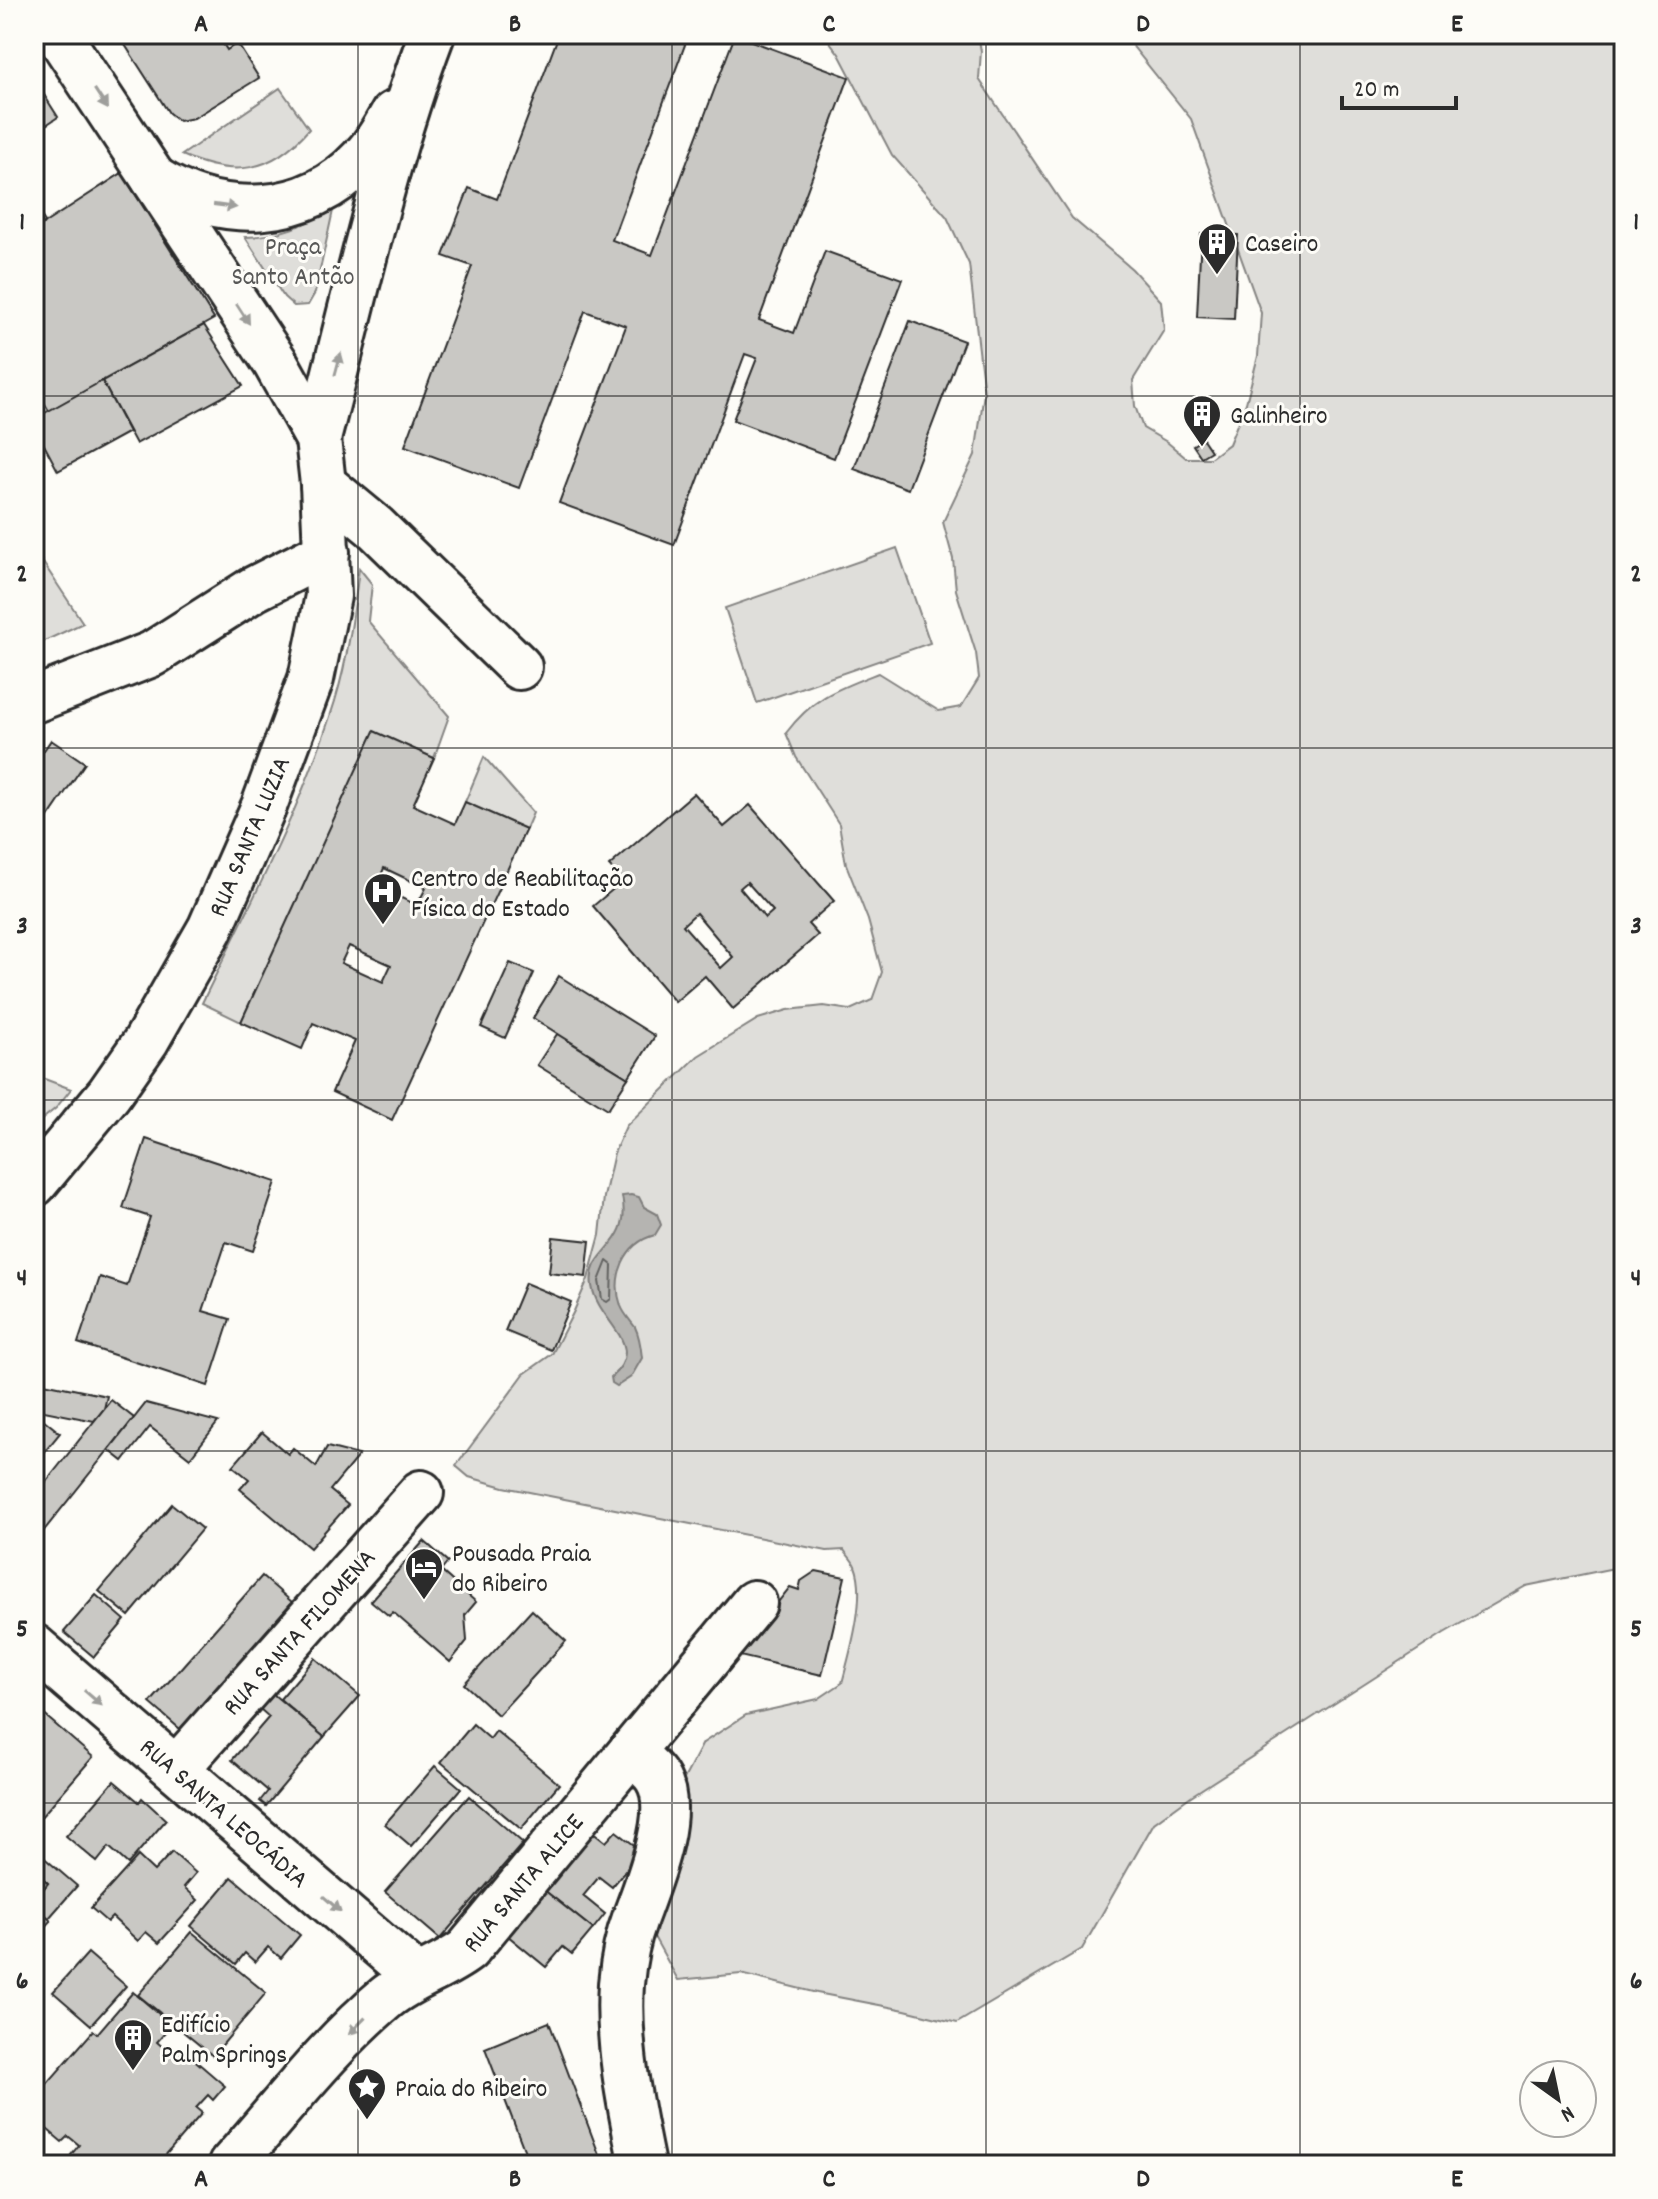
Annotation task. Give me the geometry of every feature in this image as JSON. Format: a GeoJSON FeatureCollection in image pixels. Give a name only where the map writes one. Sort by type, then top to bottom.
{"type":"FeatureCollection","features":[{"type":"Feature","properties":{"kind":"street"},"geometry":{"type":"LineString","coordinates":[[58,34],[275,362],[318,439]]}},
{"type":"Feature","properties":{"kind":"street"},"geometry":{"type":"LineString","coordinates":[[154,179],[175,192],[224,207],[262,208],[299,200],[332,183],[362,160],[378,140],[426,50]]}},
{"type":"Feature","properties":{"kind":"street"},"geometry":{"type":"LineString","coordinates":[[318,439],[381,201],[426,50]]}},
{"type":"Feature","properties":{"kind":"street","name":"RUA SANTA LUZIA"},"geometry":{"type":"LineString","coordinates":[[34,1184],[109,1094],[146,1041],[185,975],[230,886],[264,806],[311,679],[328,596],[318,439]]}},
{"type":"Feature","properties":{"kind":"street"},"geometry":{"type":"LineString","coordinates":[[323,484],[375,527],[519,667]]}},
{"type":"Feature","properties":{"kind":"street"},"geometry":{"type":"LineString","coordinates":[[34,700],[152,654],[254,589],[327,552]]}},
{"type":"Feature","properties":{"kind":"street","name":"RUA SANTA FILOMENA"},"geometry":{"type":"LineString","coordinates":[[176,1769],[421,1493]]}},
{"type":"Feature","properties":{"kind":"street","name":"RUA SANTA ALICE"},"geometry":{"type":"LineString","coordinates":[[231,2165],[386,1998],[467,1950],[754,1603]]}},
{"type":"Feature","properties":{"kind":"street","name":"RUA SANTA LEOCÁDIA"},"geometry":{"type":"LineString","coordinates":[[34,1647],[417,1977]]}},
{"type":"Feature","properties":{"kind":"street"},"geometry":{"type":"LineString","coordinates":[[630,1753],[657,1777],[664,1799],[661,1835],[653,1870],[628,1943],[621,1986],[626,2078],[642,2165]]}},
{"type":"Feature","properties":{"kind":"green space"},"geometry":{"type":"Polygon","coordinates":[[[824,34],[978,34],[981,51],[979,79],[1072,218],[1132,269],[1161,301],[1164,330],[1133,380],[1135,406],[1143,428],[1186,458],[1210,458],[1229,444],[1246,403],[1258,356],[1261,313],[1191,119],[1123,34],[1624,34],[1624,1566],[1526,1586],[1444,1633],[1191,1796],[1154,1823],[1082,1949],[957,2023],[741,1974],[678,1980],[653,1935],[665,1900],[675,1796],[703,1743],[746,1715],[818,1699],[842,1683],[856,1624],[859,1592],[855,1566],[844,1550],[827,1551],[504,1487],[469,1477],[456,1466],[524,1374],[552,1354],[574,1311],[588,1279],[600,1235],[604,1197],[614,1153],[626,1126],[698,1056],[758,1019],[788,1010],[824,1006],[850,1010],[872,1000],[882,972],[868,920],[846,864],[839,824],[796,757],[786,733],[816,702],[878,673],[939,711],[961,707],[979,678],[976,653],[956,590],[953,559],[943,522],[975,455],[984,393],[969,264],[947,217],[892,155],[839,54],[824,34]]]}},
{"type":"Feature","properties":{"kind":"green space"},"geometry":{"type":"Polygon","coordinates":[[[280,88],[309,129],[280,155],[266,163],[235,168],[218,167],[182,155],[280,88]]]}},
{"type":"Feature","properties":{"kind":"green space","name":"Praça Santo Antão"},"geometry":{"type":"Polygon","coordinates":[[[334,206],[315,293],[308,305],[294,306],[284,297],[245,237],[292,229],[334,206]]]}},
{"type":"Feature","properties":{"kind":"green space"},"geometry":{"type":"Polygon","coordinates":[[[897,548],[930,643],[757,703],[725,608],[897,548]]]}},
{"type":"Feature","properties":{"kind":"green space"},"geometry":{"type":"Polygon","coordinates":[[[34,549],[83,623],[34,646],[34,549]]]}},
{"type":"Feature","properties":{"kind":"green space"},"geometry":{"type":"Polygon","coordinates":[[[359,568],[372,584],[368,621],[449,716],[434,758],[375,732],[241,1022],[202,1003],[274,855],[322,740],[344,668],[359,568]]]}},
{"type":"Feature","properties":{"kind":"green space"},"geometry":{"type":"Polygon","coordinates":[[[484,757],[533,813],[526,829],[465,802],[484,757]]]}},
{"type":"Feature","properties":{"kind":"green space"},"geometry":{"type":"Polygon","coordinates":[[[34,1075],[71,1089],[56,1108],[34,1126],[34,1075]]]}},
{"type":"Feature","properties":{"kind":"water"},"geometry":{"type":"Polygon","coordinates":[[[622,1196],[639,1197],[644,1207],[657,1214],[661,1225],[655,1235],[635,1245],[628,1253],[619,1273],[618,1295],[624,1312],[637,1331],[642,1358],[631,1377],[617,1386],[612,1383],[611,1377],[625,1354],[623,1344],[596,1299],[592,1274],[621,1227],[624,1213],[622,1196]]]}},
{"type":"Feature","properties":{"kind":"building"},"geometry":{"type":"Polygon","coordinates":[[[118,34],[217,34],[227,50],[237,43],[259,78],[194,118],[179,121],[169,113],[118,34]]]}},
{"type":"Feature","properties":{"kind":"building"},"geometry":{"type":"Polygon","coordinates":[[[559,34],[689,34],[612,240],[652,255],[735,35],[849,77],[759,320],[794,333],[825,251],[902,279],[834,458],[733,420],[757,358],[745,354],[674,545],[559,503],[626,326],[585,311],[519,488],[405,446],[472,266],[443,256],[469,188],[497,199],[559,34]]]}},
{"type":"Feature","properties":{"kind":"building"},"geometry":{"type":"Polygon","coordinates":[[[34,79],[58,117],[34,133],[34,79]]]}},
{"type":"Feature","properties":{"kind":"building"},"geometry":{"type":"Polygon","coordinates":[[[122,173],[214,319],[49,411],[34,385],[34,230],[122,173]]]}},
{"type":"Feature","properties":{"kind":"building"},"geometry":{"type":"Polygon","coordinates":[[[34,205],[45,222],[34,230],[34,205]]]}},
{"type":"Feature","properties":{"kind":"building","name":"Caseiro"},"geometry":{"type":"Polygon","coordinates":[[[1201,234],[1238,235],[1234,319],[1197,317],[1201,234]]]}},
{"type":"Feature","properties":{"kind":"building"},"geometry":{"type":"Polygon","coordinates":[[[910,321],[964,341],[908,489],[854,469],[910,321]]]}},
{"type":"Feature","properties":{"kind":"building"},"geometry":{"type":"Polygon","coordinates":[[[204,325],[243,386],[136,444],[102,381],[204,325]]]}},
{"type":"Feature","properties":{"kind":"building"},"geometry":{"type":"Polygon","coordinates":[[[102,381],[129,432],[58,471],[34,426],[34,419],[102,381]]]}},
{"type":"Feature","properties":{"kind":"building","name":"Galinheiro"},"geometry":{"type":"Polygon","coordinates":[[[1203,439],[1211,451],[1201,457],[1193,445],[1203,439]]]}},
{"type":"Feature","properties":{"kind":"building","name":"Centro de Reabilitação Física do Estado"},"geometry":{"type":"Polygon","coordinates":[[[374,731],[434,758],[413,805],[455,824],[465,802],[526,829],[392,1120],[332,1092],[355,1041],[313,1023],[302,1049],[241,1022],[374,731]],[[384,868],[376,887],[417,905],[426,888],[384,868]],[[349,946],[341,963],[383,982],[391,965],[349,946]]]}},
{"type":"Feature","properties":{"kind":"building"},"geometry":{"type":"Polygon","coordinates":[[[51,740],[85,763],[47,819],[34,810],[34,765],[51,740]]]}},
{"type":"Feature","properties":{"kind":"building"},"geometry":{"type":"Polygon","coordinates":[[[694,793],[724,827],[750,805],[834,901],[808,924],[818,935],[733,1009],[705,976],[675,1002],[593,906],[623,881],[609,866],[694,793]],[[747,882],[740,888],[765,918],[773,911],[747,882]],[[696,913],[683,925],[721,968],[733,957],[696,913]]]}},
{"type":"Feature","properties":{"kind":"building"},"geometry":{"type":"Polygon","coordinates":[[[510,963],[534,973],[505,1038],[481,1027],[510,963]]]}},
{"type":"Feature","properties":{"kind":"building"},"geometry":{"type":"Polygon","coordinates":[[[559,976],[655,1036],[628,1078],[533,1018],[559,976]]]}},
{"type":"Feature","properties":{"kind":"building"},"geometry":{"type":"Polygon","coordinates":[[[557,1034],[628,1078],[608,1109],[537,1065],[557,1034]]]}},
{"type":"Feature","properties":{"kind":"building"},"geometry":{"type":"Polygon","coordinates":[[[146,1139],[276,1182],[253,1251],[226,1242],[203,1311],[230,1319],[208,1386],[78,1343],[100,1277],[127,1286],[150,1217],[123,1208],[146,1139]]]}},
{"type":"Feature","properties":{"kind":"building"},"geometry":{"type":"Polygon","coordinates":[[[553,1237],[590,1241],[586,1277],[549,1273],[553,1237]]]}},
{"type":"Feature","properties":{"kind":"building"},"geometry":{"type":"Polygon","coordinates":[[[525,1283],[571,1302],[551,1350],[505,1331],[525,1283]]]}},
{"type":"Feature","properties":{"kind":"building"},"geometry":{"type":"Polygon","coordinates":[[[34,1381],[107,1396],[104,1409],[94,1421],[34,1409],[34,1381]]]}},
{"type":"Feature","properties":{"kind":"building"},"geometry":{"type":"Polygon","coordinates":[[[111,1400],[134,1418],[34,1543],[34,1497],[111,1400]]]}},
{"type":"Feature","properties":{"kind":"building"},"geometry":{"type":"Polygon","coordinates":[[[146,1403],[218,1422],[190,1458],[150,1427],[123,1461],[109,1450],[146,1403]]]}},
{"type":"Feature","properties":{"kind":"building"},"geometry":{"type":"Polygon","coordinates":[[[38,1415],[60,1433],[34,1465],[34,1420],[38,1415]]]}},
{"type":"Feature","properties":{"kind":"building"},"geometry":{"type":"Polygon","coordinates":[[[262,1432],[288,1454],[293,1448],[316,1467],[327,1447],[359,1455],[330,1490],[348,1505],[310,1548],[240,1489],[249,1479],[233,1466],[262,1432]]]}},
{"type":"Feature","properties":{"kind":"building"},"geometry":{"type":"Polygon","coordinates":[[[172,1504],[202,1529],[129,1616],[99,1591],[172,1504]]]}},
{"type":"Feature","properties":{"kind":"building","name":"Pousada Praia do Ribeiro"},"geometry":{"type":"Polygon","coordinates":[[[424,1541],[448,1562],[441,1571],[476,1602],[465,1615],[467,1641],[450,1662],[393,1612],[389,1616],[371,1601],[424,1541]]]}},
{"type":"Feature","properties":{"kind":"building"},"geometry":{"type":"Polygon","coordinates":[[[816,1571],[845,1577],[822,1675],[731,1654],[745,1638],[754,1640],[757,1625],[768,1612],[776,1613],[779,1601],[790,1587],[799,1590],[801,1581],[816,1571]]]}},
{"type":"Feature","properties":{"kind":"building"},"geometry":{"type":"Polygon","coordinates":[[[262,1576],[292,1602],[180,1729],[150,1703],[262,1576]]]}},
{"type":"Feature","properties":{"kind":"building"},"geometry":{"type":"Polygon","coordinates":[[[96,1595],[125,1620],[94,1657],[64,1632],[96,1595]]]}},
{"type":"Feature","properties":{"kind":"building"},"geometry":{"type":"Polygon","coordinates":[[[532,1610],[566,1641],[498,1715],[464,1684],[532,1610]]]}},
{"type":"Feature","properties":{"kind":"building"},"geometry":{"type":"Polygon","coordinates":[[[315,1658],[360,1696],[324,1737],[280,1699],[315,1658]]]}},
{"type":"Feature","properties":{"kind":"building"},"geometry":{"type":"Polygon","coordinates":[[[273,1694],[324,1737],[266,1806],[260,1801],[268,1791],[232,1760],[269,1717],[260,1709],[273,1694]]]}},
{"type":"Feature","properties":{"kind":"building"},"geometry":{"type":"Polygon","coordinates":[[[41,1712],[93,1757],[34,1825],[34,1721],[41,1712]]]}},
{"type":"Feature","properties":{"kind":"building"},"geometry":{"type":"Polygon","coordinates":[[[473,1724],[490,1739],[496,1731],[559,1784],[521,1829],[441,1762],[473,1724]]]}},
{"type":"Feature","properties":{"kind":"building"},"geometry":{"type":"Polygon","coordinates":[[[435,1766],[461,1788],[411,1846],[385,1824],[435,1766]]]}},
{"type":"Feature","properties":{"kind":"building"},"geometry":{"type":"Polygon","coordinates":[[[114,1781],[139,1802],[142,1798],[166,1820],[128,1864],[109,1847],[97,1862],[66,1836],[114,1781]]]}},
{"type":"Feature","properties":{"kind":"building"},"geometry":{"type":"Polygon","coordinates":[[[469,1796],[523,1843],[440,1939],[385,1892],[469,1796]]]}},
{"type":"Feature","properties":{"kind":"building"},"geometry":{"type":"Polygon","coordinates":[[[592,1831],[606,1842],[616,1831],[651,1858],[635,1877],[626,1870],[612,1887],[599,1877],[583,1896],[605,1914],[593,1929],[544,1890],[592,1831]]]}},
{"type":"Feature","properties":{"kind":"building"},"geometry":{"type":"Polygon","coordinates":[[[34,1849],[77,1886],[49,1918],[34,1905],[34,1900],[48,1883],[34,1870],[34,1849]]]}},
{"type":"Feature","properties":{"kind":"building"},"geometry":{"type":"Polygon","coordinates":[[[172,1852],[196,1873],[184,1887],[198,1900],[159,1943],[146,1932],[138,1941],[112,1917],[107,1922],[91,1908],[138,1856],[154,1871],[172,1852]]]}},
{"type":"Feature","properties":{"kind":"building"},"geometry":{"type":"Polygon","coordinates":[[[34,1870],[48,1883],[34,1900],[34,1870]]]}},
{"type":"Feature","properties":{"kind":"building"},"geometry":{"type":"Polygon","coordinates":[[[232,1877],[300,1935],[281,1958],[268,1947],[255,1962],[245,1953],[236,1964],[191,1926],[232,1877]]]}},
{"type":"Feature","properties":{"kind":"building"},"geometry":{"type":"Polygon","coordinates":[[[544,1890],[593,1929],[572,1954],[563,1947],[546,1967],[507,1935],[544,1890]]]}},
{"type":"Feature","properties":{"kind":"building"},"geometry":{"type":"Polygon","coordinates":[[[34,1905],[51,1921],[34,1940],[34,1905]]]}},
{"type":"Feature","properties":{"kind":"building"},"geometry":{"type":"Polygon","coordinates":[[[192,1932],[266,1993],[213,2056],[138,1995],[192,1932]]]}},
{"type":"Feature","properties":{"kind":"building"},"geometry":{"type":"Polygon","coordinates":[[[88,1953],[126,1986],[91,2025],[53,1992],[88,1953]]]}},
{"type":"Feature","properties":{"kind":"building","name":"Edifício Palm Springs"},"geometry":{"type":"Polygon","coordinates":[[[133,1992],[172,2025],[157,2042],[175,2058],[183,2050],[225,2086],[213,2100],[208,2095],[196,2108],[202,2113],[157,2165],[82,2165],[71,2155],[79,2145],[68,2136],[62,2142],[34,2118],[34,2107],[43,2096],[39,2093],[93,2031],[97,2034],[133,1992]]]}},
{"type":"Feature","properties":{"kind":"building"},"geometry":{"type":"Polygon","coordinates":[[[549,2022],[603,2165],[530,2165],[485,2048],[549,2022]]]}},
{"type":"Feature","properties":{"kind":"place","name":"Caseiro"},"geometry":{"type":"Point","coordinates":[1217,276]}},
{"type":"Feature","properties":{"kind":"place","name":"Galinheiro"},"geometry":{"type":"Point","coordinates":[1202,448]}},
{"type":"Feature","properties":{"kind":"place","name":"Centro de Reabilitação Física do Estado"},"geometry":{"type":"Point","coordinates":[383,926]}},
{"type":"Feature","properties":{"kind":"place","name":"Pousada Praia do Ribeiro"},"geometry":{"type":"Point","coordinates":[424,1601]}},
{"type":"Feature","properties":{"kind":"place","name":"Edifício Palm Springs"},"geometry":{"type":"Point","coordinates":[133,2072]}},
{"type":"Feature","properties":{"kind":"place","name":"Praia do Ribeiro"},"geometry":{"type":"Point","coordinates":[367,2121]}}]}
